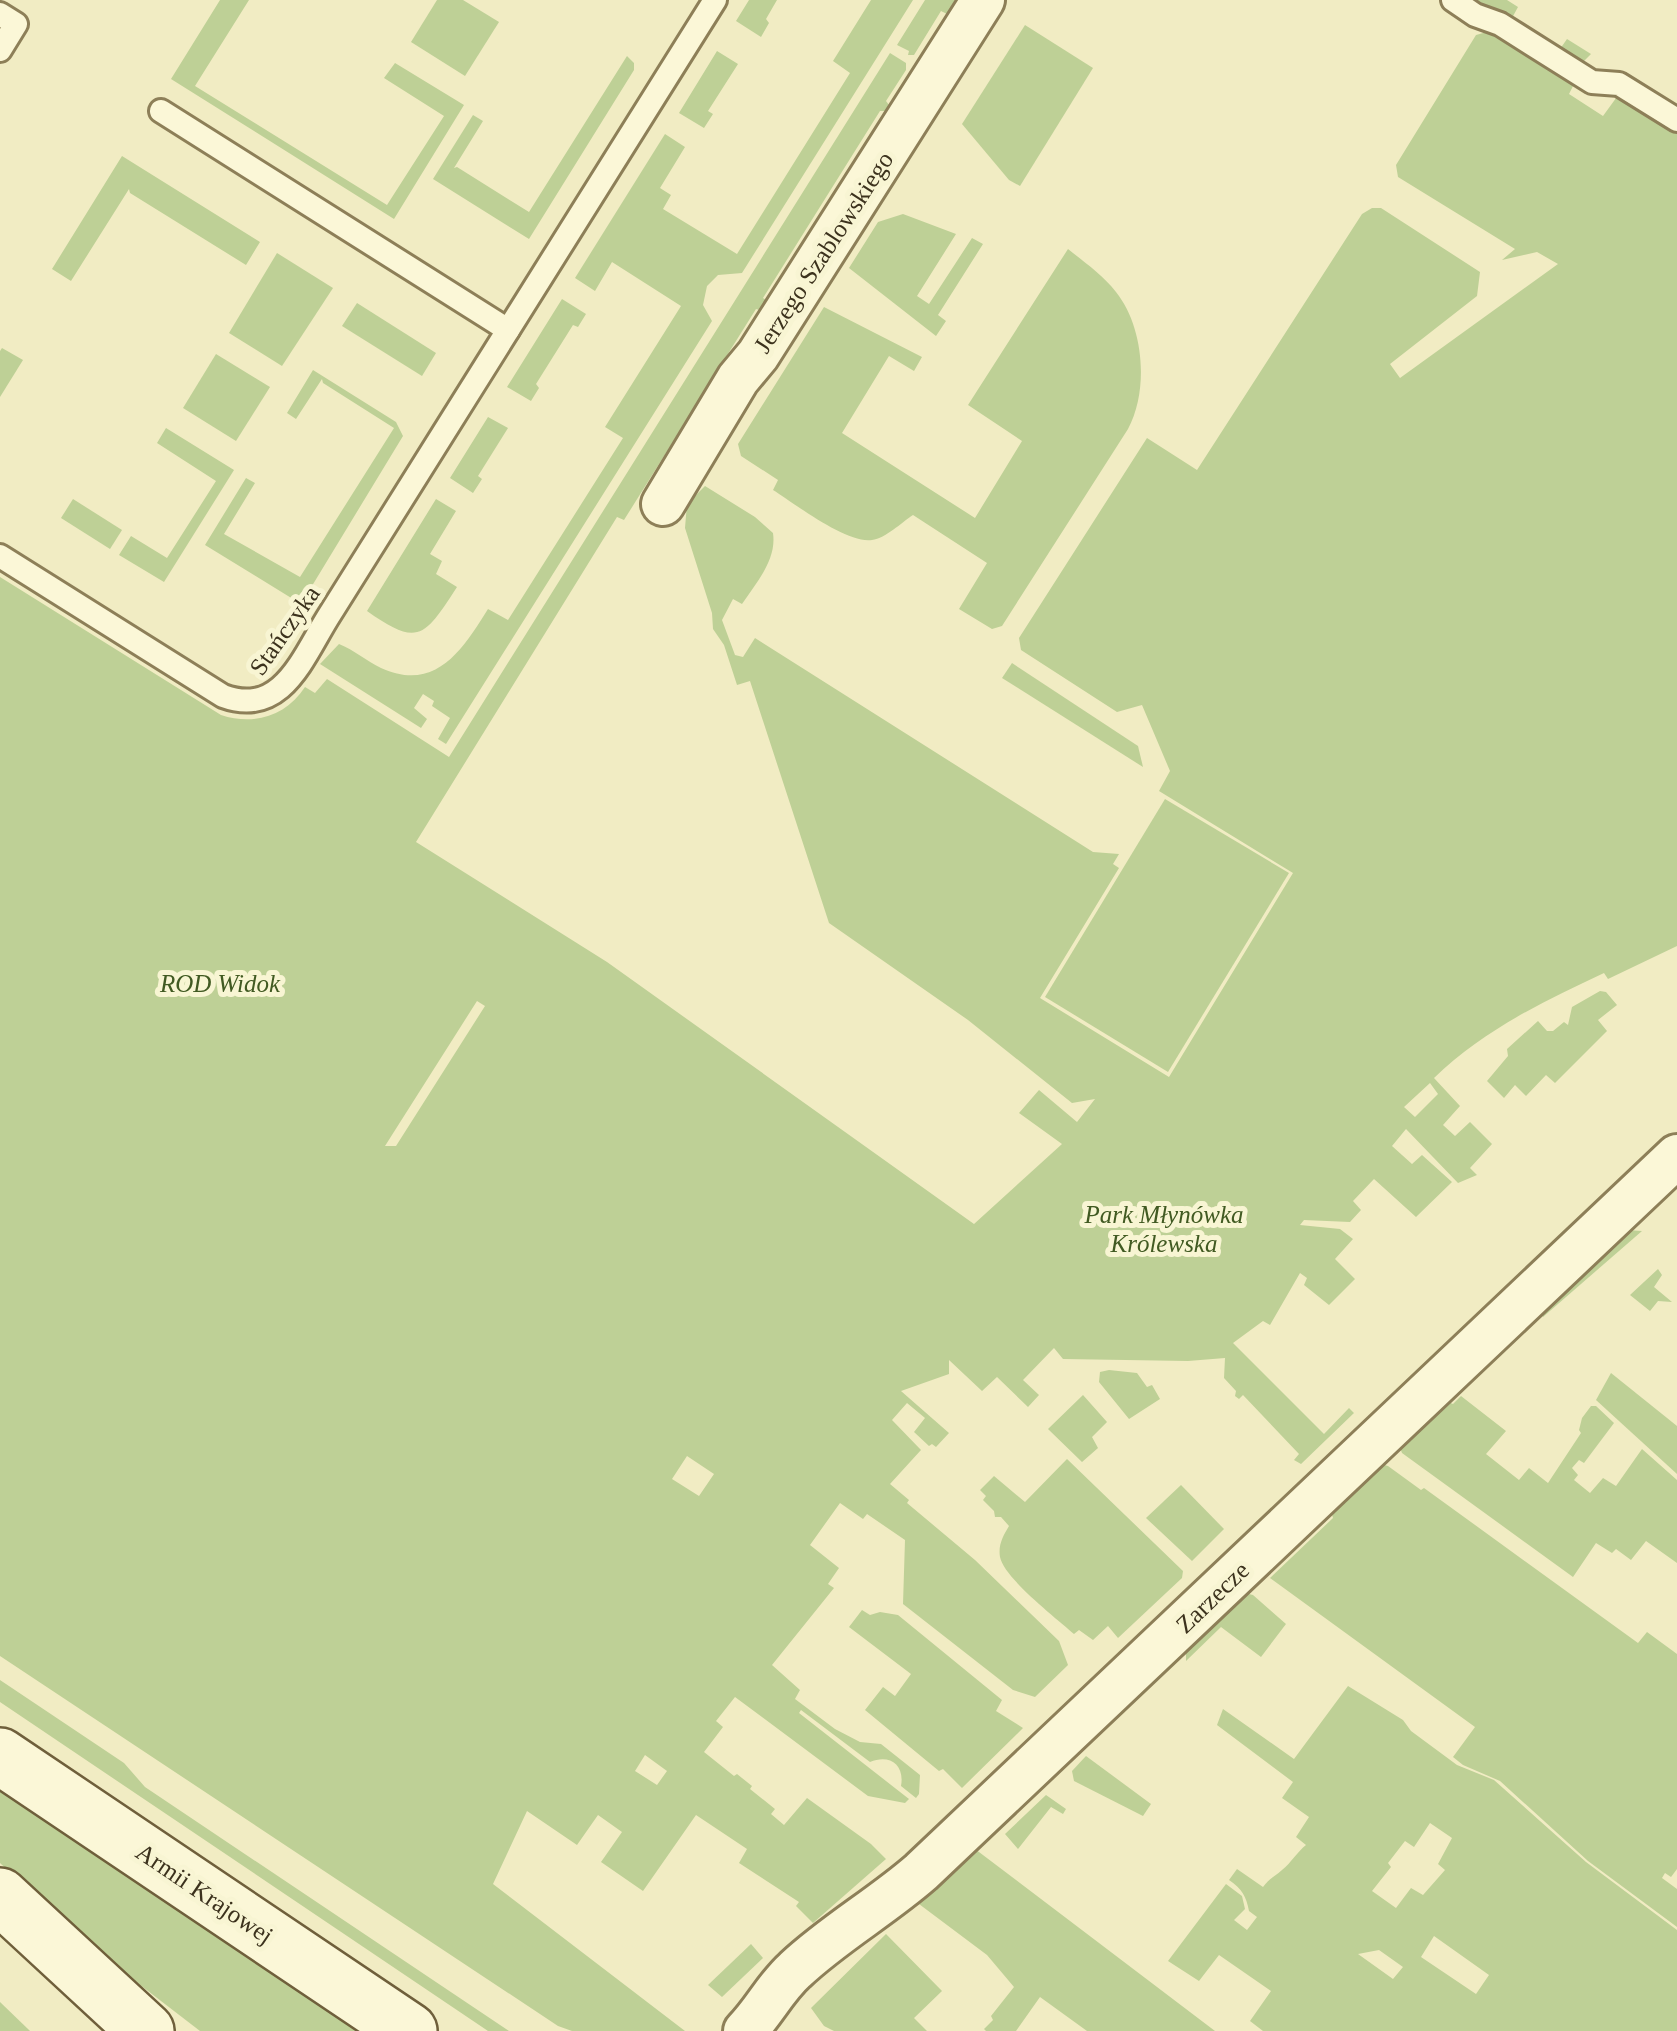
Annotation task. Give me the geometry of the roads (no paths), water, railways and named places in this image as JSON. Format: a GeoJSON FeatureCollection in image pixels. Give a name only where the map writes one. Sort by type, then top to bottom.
{"type":"FeatureCollection","features":[{"type":"Feature","properties":{"kind":"main road","name":"Armii Krajowej"},"geometry":{"type":"LineString","coordinates":[[0,1756],[409,2031]]}},
{"type":"Feature","properties":{"kind":"main road"},"geometry":{"type":"LineString","coordinates":[[0,1896],[146,2031]]}},
{"type":"Feature","properties":{"kind":"street","name":"Jerzego Szablowskiego"},"geometry":{"type":"LineString","coordinates":[[663,504],[721,406],[758,355],[983,0]]}},
{"type":"Feature","properties":{"kind":"street","name":"Zarzecze"},"geometry":{"type":"LineString","coordinates":[[766,2025],[772,1995],[795,1969],[921,1872],[1677,1156]]}},
{"type":"Feature","properties":{"kind":"lane","name":"Stańczyka"},"geometry":{"type":"LineString","coordinates":[[0,556],[223,696],[240,701],[263,700],[276,693],[288,680],[715,0]]}},
{"type":"Feature","properties":{"kind":"lane"},"geometry":{"type":"LineString","coordinates":[[1453,0],[1475,15],[1500,24],[1592,82],[1620,84],[1677,120]]}},
{"type":"Feature","properties":{"kind":"lane"},"geometry":{"type":"LineString","coordinates":[[0,14],[16,24],[0,50]]}},
{"type":"Feature","properties":{"kind":"lane"},"geometry":{"type":"LineString","coordinates":[[161,111],[508,330]]}},
{"type":"Feature","properties":{"kind":"park label","name":"ROD Widok"},"geometry":{"type":"Point","coordinates":[220,983]}},
{"type":"Feature","properties":{"kind":"park label","name":"Park Młynówka Królewska"},"geometry":{"type":"Point","coordinates":[1164,1228]}}]}
